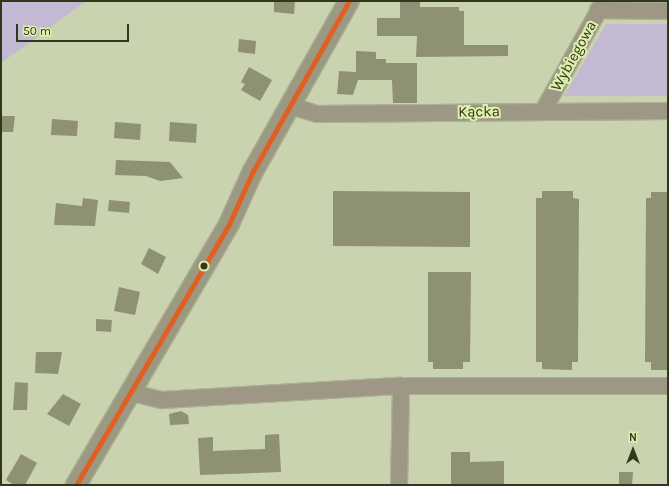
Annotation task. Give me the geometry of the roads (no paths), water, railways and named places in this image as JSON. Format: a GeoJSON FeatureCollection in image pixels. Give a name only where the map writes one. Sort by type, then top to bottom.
{"type":"FeatureCollection","features":[{"type":"Feature","properties":{"kind":"main road"},"geometry":{"type":"LineString","coordinates":[[76,485],[129,392],[212,254],[349,1]]}},
{"type":"Feature","properties":{"kind":"street"},"geometry":{"type":"LineString","coordinates":[[601,6],[668,11]]}},
{"type":"Feature","properties":{"kind":"street","name":"Wybiegowa"},"geometry":{"type":"LineString","coordinates":[[544,111],[601,6]]}},
{"type":"Feature","properties":{"kind":"street","name":"Kącka"},"geometry":{"type":"LineString","coordinates":[[291,106],[317,114],[668,111]]}},
{"type":"Feature","properties":{"kind":"street"},"geometry":{"type":"LineString","coordinates":[[129,392],[162,400],[401,386],[668,386]]}},
{"type":"Feature","properties":{"kind":"street"},"geometry":{"type":"LineString","coordinates":[[399,485],[401,386]]}}]}
